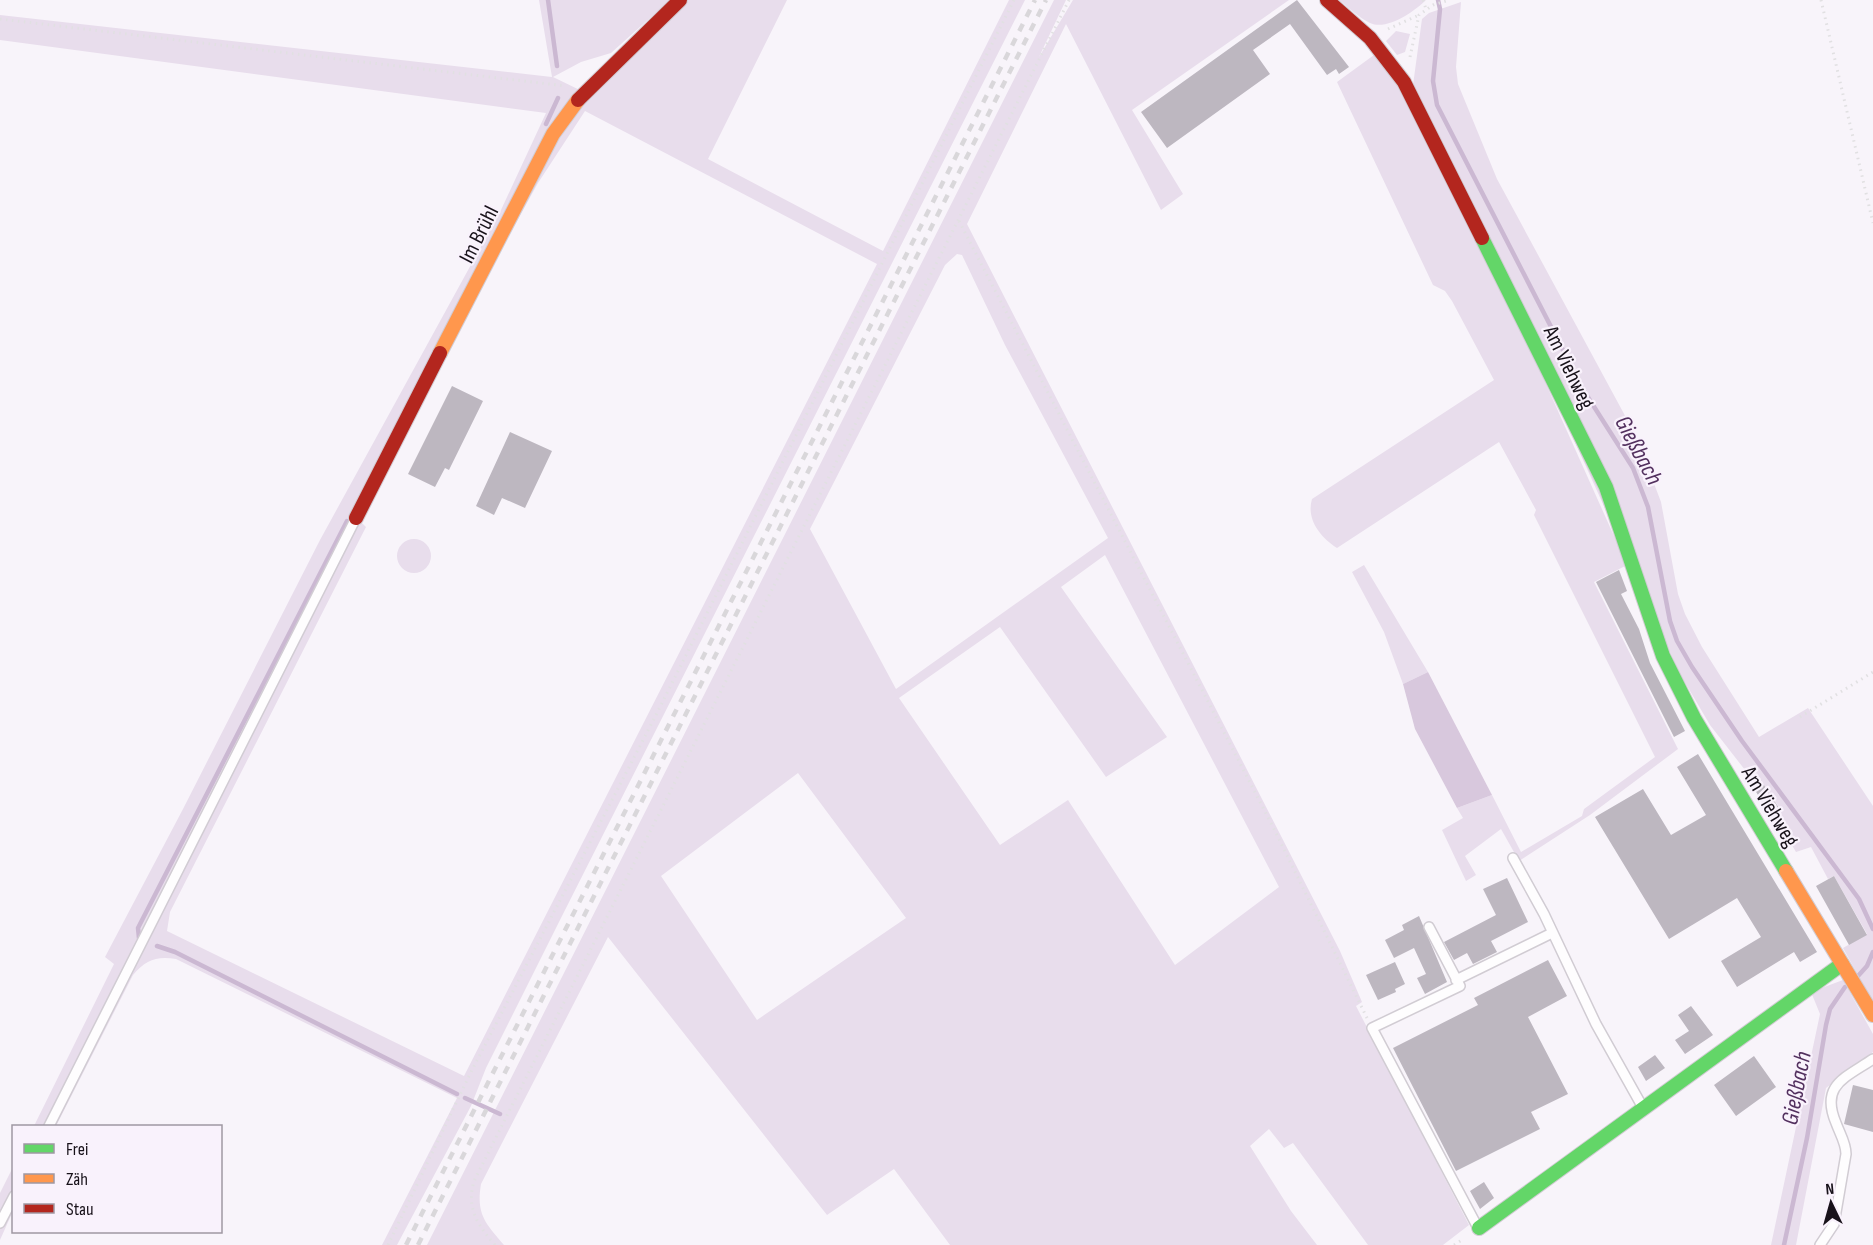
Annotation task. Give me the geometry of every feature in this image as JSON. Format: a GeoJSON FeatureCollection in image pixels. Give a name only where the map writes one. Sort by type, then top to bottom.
{"type":"FeatureCollection","features":[{"type":"Feature","properties":{"kind":"street","name":"Im Brühl"},"geometry":{"type":"LineString","coordinates":[[356,518],[553,134],[585,90],[680,0]]}},
{"type":"Feature","properties":{"kind":"street","name":"Am Viehweg"},"geometry":{"type":"LineString","coordinates":[[1328,0],[1370,38],[1404,82],[1606,487],[1623,531],[1663,656],[1694,717],[1873,1015]]}},
{"type":"Feature","properties":{"kind":"street"},"geometry":{"type":"LineString","coordinates":[[1479,1228],[1644,1108],[1845,969]]}},
{"type":"Feature","properties":{"kind":"lane"},"geometry":{"type":"LineString","coordinates":[[50,1125],[356,518]]}},
{"type":"Feature","properties":{"kind":"lane"},"geometry":{"type":"LineString","coordinates":[[1513,858],[1596,1024],[1644,1108]]}},
{"type":"Feature","properties":{"kind":"lane"},"geometry":{"type":"LineString","coordinates":[[1429,927],[1460,986],[1372,1028],[1479,1228]]}},
{"type":"Feature","properties":{"kind":"lane"},"geometry":{"type":"LineString","coordinates":[[1456,980],[1552,933]]}},
{"type":"Feature","properties":{"kind":"lane"},"geometry":{"type":"LineString","coordinates":[[1820,1245],[1834,1224],[1846,1154],[1846,1147],[1831,1108],[1830,1096],[1837,1083],[1873,1059]]}},
{"type":"Feature","properties":{"kind":"lane"},"geometry":{"type":"LineString","coordinates":[[0,1222],[12,1200]]}},
{"type":"Feature","properties":{"kind":"path"},"geometry":{"type":"LineString","coordinates":[[388,1245],[469,1076],[656,715],[1014,0]]}},
{"type":"Feature","properties":{"kind":"path"},"geometry":{"type":"LineString","coordinates":[[495,1245],[477,1224],[472,1213],[471,1192],[474,1181],[1069,0]]}},
{"type":"Feature","properties":{"kind":"path"},"geometry":{"type":"LineString","coordinates":[[1424,0],[1426,9]]}},
{"type":"Feature","properties":{"kind":"path"},"geometry":{"type":"LineString","coordinates":[[1821,0],[1873,223]]}},
{"type":"Feature","properties":{"kind":"path"},"geometry":{"type":"LineString","coordinates":[[1370,38],[1419,15],[1433,5],[1447,1]]}},
{"type":"Feature","properties":{"kind":"path"},"geometry":{"type":"LineString","coordinates":[[1404,82],[1419,15]]}},
{"type":"Feature","properties":{"kind":"path"},"geometry":{"type":"LineString","coordinates":[[0,19],[550,82],[585,90]]}},
{"type":"Feature","properties":{"kind":"path"},"geometry":{"type":"LineString","coordinates":[[959,221],[1273,827],[1372,1028]]}},
{"type":"Feature","properties":{"kind":"path"},"geometry":{"type":"LineString","coordinates":[[1800,717],[1873,672]]}},
{"type":"Feature","properties":{"kind":"shaded area"},"geometry":{"type":"Polygon","coordinates":[[[539,0],[670,0],[611,53],[581,62],[553,77],[588,94],[686,0],[787,0],[708,159],[883,251],[1009,0],[1025,0],[562,916],[486,1068],[471,1106],[397,1245],[382,1245],[457,1098],[176,959],[152,960],[133,975],[57,1125],[34,1125],[114,964],[105,957],[320,540],[501,210],[546,113],[0,40],[0,15],[552,77],[539,0]],[[585,111],[538,183],[354,515],[366,527],[170,912],[167,931],[464,1076],[877,264],[585,111]]]}},
{"type":"Feature","properties":{"kind":"shaded area"},"geometry":{"type":"Polygon","coordinates":[[[1054,0],[1066,0],[1039,57],[1073,0],[1289,0],[1132,110],[1183,194],[1161,210],[1066,24],[967,224],[1340,951],[1362,1002],[1356,1006],[1469,1225],[1443,1245],[1368,1245],[1293,1143],[1284,1148],[1269,1129],[1250,1146],[1291,1211],[1317,1245],[950,1245],[894,1169],[827,1215],[608,937],[481,1184],[481,1211],[504,1245],[427,1245],[1054,0]],[[957,254],[945,265],[810,529],[896,689],[1108,538],[1005,345],[962,255],[957,254]],[[1105,555],[1061,587],[1167,737],[1106,777],[1000,627],[899,698],[1000,845],[1068,800],[1175,965],[1279,887],[1105,555]],[[798,773],[661,876],[757,1020],[906,918],[798,773]]]}},
{"type":"Feature","properties":{"kind":"shaded area"},"geometry":{"type":"Polygon","coordinates":[[[1339,0],[1426,0],[1400,19],[1377,25],[1362,18],[1339,0]]]}},
{"type":"Feature","properties":{"kind":"shaded area"},"geometry":{"type":"Polygon","coordinates":[[[1461,2],[1456,67],[1458,84],[1497,179],[1636,436],[1661,502],[1678,594],[1685,614],[1702,647],[1759,737],[1808,708],[1873,806],[1873,1002],[1843,948],[1867,934],[1834,876],[1828,879],[1811,847],[1796,852],[1772,812],[1779,807],[1764,785],[1759,788],[1710,725],[1680,674],[1413,85],[1422,19],[1429,13],[1461,2]]]}},
{"type":"Feature","properties":{"kind":"shaded area"},"geometry":{"type":"Polygon","coordinates":[[[1396,31],[1410,34],[1405,52],[1397,55],[1386,41],[1396,31]]]}},
{"type":"Feature","properties":{"kind":"shaded area"},"geometry":{"type":"Polygon","coordinates":[[[1374,55],[1392,75],[1541,373],[1627,565],[1594,582],[1678,749],[1590,815],[1519,861],[1501,829],[1465,856],[1476,875],[1466,881],[1442,830],[1463,818],[1457,808],[1492,795],[1521,852],[1582,816],[1584,809],[1655,757],[1534,515],[1536,510],[1499,442],[1337,548],[1325,539],[1313,520],[1312,499],[1494,380],[1452,301],[1445,291],[1433,285],[1337,82],[1374,55]]]}},
{"type":"Feature","properties":{"kind":"shaded area"},"geometry":{"type":"Polygon","coordinates":[[[414,539],[426,544],[431,556],[426,568],[414,573],[402,568],[397,556],[402,544],[414,539]]]}},
{"type":"Feature","properties":{"kind":"shaded area"},"geometry":{"type":"Polygon","coordinates":[[[1364,565],[1428,672],[1403,684],[1384,632],[1352,572],[1364,565]]]}},
{"type":"Feature","properties":{"kind":"shaded area"},"geometry":{"type":"Polygon","coordinates":[[[1428,672],[1492,795],[1457,808],[1415,729],[1403,684],[1428,672]]]}},
{"type":"Feature","properties":{"kind":"shaded area"},"geometry":{"type":"Polygon","coordinates":[[[1843,980],[1873,1034],[1873,1052],[1826,1088],[1796,1245],[1771,1245],[1820,1014],[1811,992],[1843,980]]]}},
{"type":"Feature","properties":{"kind":"shaded area"},"geometry":{"type":"Polygon","coordinates":[[[12,1169],[12,1213],[0,1240],[0,1193],[12,1169]]]}},
{"type":"Feature","properties":{"kind":"building"},"geometry":{"type":"Polygon","coordinates":[[[1297,0],[1349,67],[1339,74],[1336,69],[1327,75],[1290,24],[1253,50],[1270,74],[1167,148],[1141,112],[1297,0]]]}},
{"type":"Feature","properties":{"kind":"building"},"geometry":{"type":"Polygon","coordinates":[[[452,386],[483,401],[449,470],[445,468],[435,487],[408,474],[452,386]]]}},
{"type":"Feature","properties":{"kind":"building"},"geometry":{"type":"Polygon","coordinates":[[[510,432],[552,451],[525,508],[502,498],[494,515],[476,506],[510,432]]]}},
{"type":"Feature","properties":{"kind":"building"},"geometry":{"type":"Polygon","coordinates":[[[1619,570],[1627,591],[1621,594],[1639,629],[1650,663],[1685,731],[1674,737],[1596,582],[1619,570]]]}},
{"type":"Feature","properties":{"kind":"building"},"geometry":{"type":"Polygon","coordinates":[[[1698,754],[1817,952],[1800,962],[1794,952],[1737,987],[1721,961],[1761,937],[1737,898],[1669,939],[1595,817],[1643,789],[1671,835],[1706,815],[1677,767],[1698,754]]]}},
{"type":"Feature","properties":{"kind":"building"},"geometry":{"type":"Polygon","coordinates":[[[1764,785],[1779,808],[1769,814],[1755,790],[1764,785]]]}},
{"type":"Feature","properties":{"kind":"building"},"geometry":{"type":"Polygon","coordinates":[[[1834,876],[1867,935],[1849,945],[1816,886],[1834,876]]]}},
{"type":"Feature","properties":{"kind":"building"},"geometry":{"type":"Polygon","coordinates":[[[1507,878],[1528,922],[1491,941],[1497,952],[1473,964],[1467,953],[1454,960],[1444,942],[1496,915],[1483,889],[1507,878]]]}},
{"type":"Feature","properties":{"kind":"building"},"geometry":{"type":"Polygon","coordinates":[[[1419,916],[1447,982],[1425,994],[1417,978],[1426,974],[1414,948],[1394,958],[1385,940],[1404,930],[1402,925],[1419,916]]]}},
{"type":"Feature","properties":{"kind":"building"},"geometry":{"type":"Polygon","coordinates":[[[1548,960],[1567,996],[1528,1017],[1568,1094],[1531,1112],[1540,1129],[1456,1171],[1393,1048],[1478,1005],[1474,998],[1548,960]]]}},
{"type":"Feature","properties":{"kind":"building"},"geometry":{"type":"Polygon","coordinates":[[[1395,962],[1405,984],[1395,989],[1396,992],[1378,1000],[1366,975],[1395,962]]]}},
{"type":"Feature","properties":{"kind":"building"},"geometry":{"type":"Polygon","coordinates":[[[1691,1006],[1713,1035],[1685,1054],[1675,1040],[1689,1031],[1678,1015],[1691,1006]]]}},
{"type":"Feature","properties":{"kind":"building"},"geometry":{"type":"Polygon","coordinates":[[[1655,1055],[1665,1068],[1646,1081],[1638,1067],[1655,1055]]]}},
{"type":"Feature","properties":{"kind":"building"},"geometry":{"type":"Polygon","coordinates":[[[1754,1056],[1776,1087],[1736,1116],[1714,1085],[1754,1056]]]}},
{"type":"Feature","properties":{"kind":"building"},"geometry":{"type":"Polygon","coordinates":[[[1853,1085],[1873,1090],[1873,1132],[1844,1124],[1853,1085]]]}},
{"type":"Feature","properties":{"kind":"building"},"geometry":{"type":"Polygon","coordinates":[[[1484,1182],[1494,1198],[1480,1209],[1470,1191],[1484,1182]]]}},
{"type":"Feature","properties":{"kind":"waterway"},"geometry":{"type":"LineString","coordinates":[[548,0],[557,66]]}},
{"type":"Feature","properties":{"kind":"waterway","name":"Gießbach"},"geometry":{"type":"LineString","coordinates":[[1438,0],[1440,9],[1433,81],[1437,105],[1584,391],[1633,468],[1648,507],[1670,621],[1677,641],[1742,741],[1859,899],[1873,929]]}},
{"type":"Feature","properties":{"kind":"waterway"},"geometry":{"type":"LineString","coordinates":[[546,124],[558,98]]}},
{"type":"Feature","properties":{"kind":"waterway"},"geometry":{"type":"LineString","coordinates":[[139,938],[138,928],[347,521]]}},
{"type":"Feature","properties":{"kind":"waterway"},"geometry":{"type":"LineString","coordinates":[[157,946],[175,952],[457,1094]]}},
{"type":"Feature","properties":{"kind":"waterway","name":"Gießbach"},"geometry":{"type":"LineString","coordinates":[[1858,976],[1867,966],[1873,952]]}},
{"type":"Feature","properties":{"kind":"waterway","name":"Gießbach"},"geometry":{"type":"LineString","coordinates":[[1784,1245],[1807,1138],[1826,1025],[1830,1009],[1845,987]]}},
{"type":"Feature","properties":{"kind":"waterway"},"geometry":{"type":"LineString","coordinates":[[465,1098],[500,1114]]}},
{"type":"Feature","properties":{"kind":"railway"},"geometry":{"type":"LineString","coordinates":[[406,1245],[1035,0]]}},
{"type":"Feature","properties":{"kind":"railway"},"geometry":{"type":"LineString","coordinates":[[418,1245],[1046,0]]}},
{"type":"Feature","properties":{"kind":"traffic: fast"},"geometry":{"type":"LineString","coordinates":[[1482,238],[1606,487],[1663,656],[1694,718],[1786,871]]}},
{"type":"Feature","properties":{"kind":"traffic: fast"},"geometry":{"type":"LineString","coordinates":[[1479,1228],[1842,964]]}},
{"type":"Feature","properties":{"kind":"traffic: slow"},"geometry":{"type":"LineString","coordinates":[[440,353],[553,134],[578,100]]}},
{"type":"Feature","properties":{"kind":"traffic: slow"},"geometry":{"type":"LineString","coordinates":[[1786,871],[1873,1015]]}},
{"type":"Feature","properties":{"kind":"traffic: jam"},"geometry":{"type":"LineString","coordinates":[[578,100],[680,0]]}},
{"type":"Feature","properties":{"kind":"traffic: jam"},"geometry":{"type":"LineString","coordinates":[[1327,0],[1370,38],[1404,82],[1482,238]]}},
{"type":"Feature","properties":{"kind":"traffic: jam"},"geometry":{"type":"LineString","coordinates":[[356,518],[440,353]]}}]}
